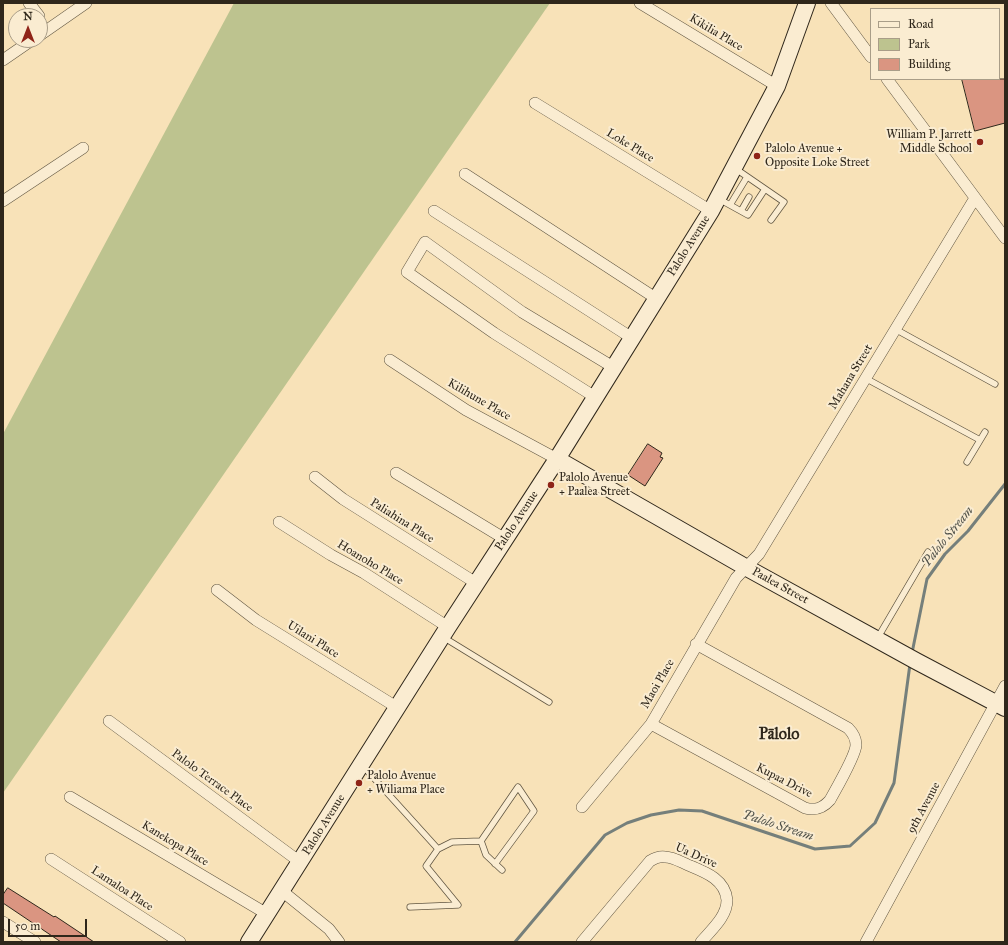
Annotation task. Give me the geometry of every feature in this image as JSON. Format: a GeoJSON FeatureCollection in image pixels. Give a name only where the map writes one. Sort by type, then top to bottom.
{"type":"FeatureCollection","features":[{"type":"Feature","properties":{"kind":"street"},"geometry":{"type":"LineString","coordinates":[[48,29],[86,3]]}},
{"type":"Feature","properties":{"kind":"street","name":"Kikilia Place"},"geometry":{"type":"LineString","coordinates":[[640,3],[777,86]]}},
{"type":"Feature","properties":{"kind":"street","name":"Palolo Avenue"},"geometry":{"type":"LineString","coordinates":[[249,942],[476,583],[557,459],[613,367],[719,205],[734,167],[777,86],[807,3]]}},
{"type":"Feature","properties":{"kind":"street"},"geometry":{"type":"LineString","coordinates":[[831,3],[870,56]]}},
{"type":"Feature","properties":{"kind":"street"},"geometry":{"type":"LineString","coordinates":[[3,60],[20,48]]}},
{"type":"Feature","properties":{"kind":"street"},"geometry":{"type":"LineString","coordinates":[[888,80],[1005,238]]}},
{"type":"Feature","properties":{"kind":"street","name":"Loke Place"},"geometry":{"type":"LineString","coordinates":[[535,103],[719,205]]}},
{"type":"Feature","properties":{"kind":"street"},"geometry":{"type":"LineString","coordinates":[[3,201],[83,148]]}},
{"type":"Feature","properties":{"kind":"street"},"geometry":{"type":"LineString","coordinates":[[465,174],[657,299]]}},
{"type":"Feature","properties":{"kind":"street","name":"Mahana Street"},"geometry":{"type":"LineString","coordinates":[[747,568],[759,554],[894,329],[975,198]]}},
{"type":"Feature","properties":{"kind":"street"},"geometry":{"type":"LineString","coordinates":[[434,211],[632,338]]}},
{"type":"Feature","properties":{"kind":"street"},"geometry":{"type":"LineString","coordinates":[[595,397],[494,333],[407,272],[425,242],[522,312],[613,367]]}},
{"type":"Feature","properties":{"kind":"street","name":"Kilihune Place"},"geometry":{"type":"LineString","coordinates":[[390,360],[466,410],[557,459]]}},
{"type":"Feature","properties":{"kind":"street","name":"Paalea Street"},"geometry":{"type":"LineString","coordinates":[[557,459],[747,568],[1000,706]]}},
{"type":"Feature","properties":{"kind":"street"},"geometry":{"type":"LineString","coordinates":[[396,474],[505,539]]}},
{"type":"Feature","properties":{"kind":"street","name":"Paliahina Place"},"geometry":{"type":"LineString","coordinates":[[315,477],[343,499],[476,583]]}},
{"type":"Feature","properties":{"kind":"street","name":"Hoanoho Place"},"geometry":{"type":"LineString","coordinates":[[279,522],[331,555],[364,572],[445,632]]}},
{"type":"Feature","properties":{"kind":"street","name":"Maoi Place"},"geometry":{"type":"LineString","coordinates":[[582,807],[651,724],[696,644],[736,578],[747,568]]}},
{"type":"Feature","properties":{"kind":"street","name":"Uilani Place"},"geometry":{"type":"LineString","coordinates":[[217,590],[256,620],[398,708]]}},
{"type":"Feature","properties":{"kind":"street","name":"Kupaa Drive"},"geometry":{"type":"LineString","coordinates":[[651,724],[805,808],[812,810],[819,808],[830,800],[855,751],[855,739],[852,732],[848,728],[696,644]]}},
{"type":"Feature","properties":{"kind":"street","name":"9th Avenue"},"geometry":{"type":"LineString","coordinates":[[866,942],[1000,706],[1005,686]]}},
{"type":"Feature","properties":{"kind":"street","name":"Palolo Terrace Place"},"geometry":{"type":"LineString","coordinates":[[109,721],[300,862]]}},
{"type":"Feature","properties":{"kind":"street","name":"Kanekopa Place"},"geometry":{"type":"LineString","coordinates":[[70,797],[267,914]]}},
{"type":"Feature","properties":{"kind":"street","name":"Ua Drive"},"geometry":{"type":"LineString","coordinates":[[582,942],[650,861],[657,857],[665,857],[711,875],[718,880],[723,887],[727,900],[725,912],[721,919],[701,942]]}},
{"type":"Feature","properties":{"kind":"street","name":"Lamaloa Place"},"geometry":{"type":"LineString","coordinates":[[51,859],[180,942]]}},
{"type":"Feature","properties":{"kind":"street"},"geometry":{"type":"LineString","coordinates":[[282,891],[329,929],[339,942]]}},
{"type":"Feature","properties":{"kind":"street"},"geometry":{"type":"LineString","coordinates":[[3,922],[35,942]]}},
{"type":"Feature","properties":{"kind":"lane"},"geometry":{"type":"LineString","coordinates":[[734,167],[756,186],[765,189],[784,202],[772,220]]}},
{"type":"Feature","properties":{"kind":"lane"},"geometry":{"type":"LineString","coordinates":[[747,177],[719,205],[740,211],[748,216],[765,189]]}},
{"type":"Feature","properties":{"kind":"lane"},"geometry":{"type":"LineString","coordinates":[[740,211],[749,197]]}},
{"type":"Feature","properties":{"kind":"lane"},"geometry":{"type":"LineString","coordinates":[[894,329],[995,384]]}},
{"type":"Feature","properties":{"kind":"lane"},"geometry":{"type":"LineString","coordinates":[[865,378],[980,440]]}},
{"type":"Feature","properties":{"kind":"lane"},"geometry":{"type":"LineString","coordinates":[[967,462],[985,432]]}},
{"type":"Feature","properties":{"kind":"lane"},"geometry":{"type":"LineString","coordinates":[[877,640],[928,552]]}},
{"type":"Feature","properties":{"kind":"lane"},"geometry":{"type":"LineString","coordinates":[[445,632],[549,702]]}},
{"type":"Feature","properties":{"kind":"lane"},"geometry":{"type":"LineString","coordinates":[[362,765],[438,849]]}},
{"type":"Feature","properties":{"kind":"lane"},"geometry":{"type":"LineString","coordinates":[[481,841],[518,787],[534,811],[495,864]]}},
{"type":"Feature","properties":{"kind":"lane"},"geometry":{"type":"LineString","coordinates":[[410,906],[458,905],[426,866],[438,849],[452,842],[481,841]]}},
{"type":"Feature","properties":{"kind":"lane"},"geometry":{"type":"LineString","coordinates":[[481,841],[486,855],[502,870]]}},
{"type":"Feature","properties":{"kind":"green space"},"geometry":{"type":"Polygon","coordinates":[[[234,3],[550,3],[3,793],[3,434],[234,3]]]}},
{"type":"Feature","properties":{"kind":"building"},"geometry":{"type":"Polygon","coordinates":[[[1005,79],[1005,123],[975,131],[962,80],[1005,79]]]}},
{"type":"Feature","properties":{"kind":"building"},"geometry":{"type":"Polygon","coordinates":[[[648,444],[662,453],[660,457],[663,458],[645,486],[628,475],[648,444]]]}},
{"type":"Feature","properties":{"kind":"building"},"geometry":{"type":"Polygon","coordinates":[[[8,888],[54,917],[55,916],[94,942],[61,942],[3,903],[3,895],[8,888]]]}},
{"type":"Feature","properties":{"kind":"waterway","name":"Palolo Stream"},"geometry":{"type":"LineString","coordinates":[[912,653],[927,579],[945,554],[968,531],[1005,484]]}},
{"type":"Feature","properties":{"kind":"waterway","name":"Palolo Stream"},"geometry":{"type":"LineString","coordinates":[[515,942],[605,835],[627,823],[651,815],[679,810],[702,811],[815,849],[850,846],[875,823],[894,783],[910,664]]}},
{"type":"Feature","properties":{"kind":"place","name":"William P. Jarrett Middle School"},"geometry":{"type":"Point","coordinates":[980,142]}},
{"type":"Feature","properties":{"kind":"place","name":"Palolo Avenue + Opposite Loke Street"},"geometry":{"type":"Point","coordinates":[757,156]}},
{"type":"Feature","properties":{"kind":"place","name":"Palolo Avenue + Paalea Street"},"geometry":{"type":"Point","coordinates":[551,485]}},
{"type":"Feature","properties":{"kind":"place","name":"Palolo Avenue + Wiliama Place"},"geometry":{"type":"Point","coordinates":[359,783]}},
{"type":"Feature","properties":{"kind":"district","name":"Pālolo"},"geometry":{"type":"Point","coordinates":[779,735]}}]}
